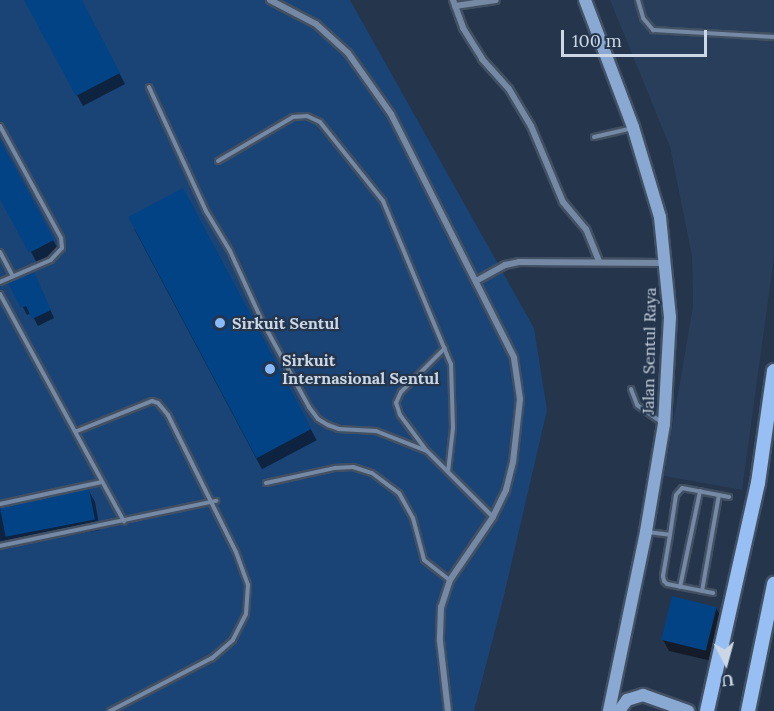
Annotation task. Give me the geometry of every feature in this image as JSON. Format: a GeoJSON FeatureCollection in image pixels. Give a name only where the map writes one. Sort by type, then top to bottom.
{"type":"FeatureCollection","features":[{"type":"Feature","properties":{"kind":"highway"},"geometry":{"type":"LineString","coordinates":[[707,711],[758,483],[774,371]]}},
{"type":"Feature","properties":{"kind":"highway"},"geometry":{"type":"LineString","coordinates":[[749,707],[774,584]]}},
{"type":"Feature","properties":{"kind":"main road","name":"Jalan Sentul Raya"},"geometry":{"type":"LineString","coordinates":[[585,0],[633,127],[660,217],[670,317],[664,424],[646,532],[609,711]]}},
{"type":"Feature","properties":{"kind":"main road"},"geometry":{"type":"LineString","coordinates":[[619,711],[627,700],[643,695],[688,711]]}},
{"type":"Feature","properties":{"kind":"street"},"geometry":{"type":"LineString","coordinates":[[270,0],[316,24],[348,53],[391,114],[514,358],[520,399],[513,462],[506,490],[493,517],[450,580],[441,607],[447,710]]}},
{"type":"Feature","properties":{"kind":"street"},"geometry":{"type":"LineString","coordinates":[[496,0],[454,3],[463,28],[482,59],[509,88],[531,126],[563,202],[586,229],[599,261]]}},
{"type":"Feature","properties":{"kind":"street"},"geometry":{"type":"LineString","coordinates":[[476,281],[505,265],[519,262],[666,263]]}},
{"type":"Feature","properties":{"kind":"lane"},"geometry":{"type":"LineString","coordinates":[[638,0],[643,18],[653,30],[774,37]]}},
{"type":"Feature","properties":{"kind":"lane"},"geometry":{"type":"LineString","coordinates":[[149,87],[206,211],[230,251],[262,321],[309,408],[328,425],[339,429],[376,430],[428,452]]}},
{"type":"Feature","properties":{"kind":"lane"},"geometry":{"type":"LineString","coordinates":[[218,161],[293,117],[307,116],[320,122],[383,201],[451,364],[453,428],[448,473]]}},
{"type":"Feature","properties":{"kind":"lane"},"geometry":{"type":"LineString","coordinates":[[0,126],[61,238],[62,248],[51,260],[0,282]]}},
{"type":"Feature","properties":{"kind":"lane"},"geometry":{"type":"LineString","coordinates":[[594,137],[633,127]]}},
{"type":"Feature","properties":{"kind":"lane"},"geometry":{"type":"LineString","coordinates":[[0,252],[12,275]]}},
{"type":"Feature","properties":{"kind":"lane"},"geometry":{"type":"LineString","coordinates":[[0,294],[77,431],[124,522]]}},
{"type":"Feature","properties":{"kind":"lane"},"geometry":{"type":"LineString","coordinates":[[446,348],[401,392],[396,403],[400,416],[428,452],[493,517]]}},
{"type":"Feature","properties":{"kind":"lane"},"geometry":{"type":"LineString","coordinates":[[631,389],[637,405],[664,424]]}},
{"type":"Feature","properties":{"kind":"lane"},"geometry":{"type":"LineString","coordinates":[[77,431],[152,401],[158,403],[168,415],[236,552],[248,585],[246,614],[233,640],[212,658],[110,711]]}},
{"type":"Feature","properties":{"kind":"lane"},"geometry":{"type":"LineString","coordinates":[[266,483],[335,468],[353,467],[372,473],[399,493],[412,518],[424,560],[450,580]]}},
{"type":"Feature","properties":{"kind":"lane"},"geometry":{"type":"LineString","coordinates":[[0,504],[102,482]]}},
{"type":"Feature","properties":{"kind":"lane"},"geometry":{"type":"LineString","coordinates":[[713,593],[667,585],[663,576],[679,490],[700,491],[729,497]]}},
{"type":"Feature","properties":{"kind":"lane"},"geometry":{"type":"LineString","coordinates":[[680,587],[700,491]]}},
{"type":"Feature","properties":{"kind":"lane"},"geometry":{"type":"LineString","coordinates":[[702,591],[719,495]]}},
{"type":"Feature","properties":{"kind":"lane"},"geometry":{"type":"LineString","coordinates":[[0,546],[216,501]]}},
{"type":"Feature","properties":{"kind":"lane"},"geometry":{"type":"LineString","coordinates":[[646,532],[670,535]]}},
{"type":"Feature","properties":{"kind":"shaded area","name":"Sirkuit Internasional Sentul"},"geometry":{"type":"Polygon","coordinates":[[[0,0],[350,0],[534,328],[547,410],[502,604],[474,711],[0,711],[0,0]]]}},
{"type":"Feature","properties":{"kind":"shaded area"},"geometry":{"type":"Polygon","coordinates":[[[610,0],[774,0],[774,257],[742,490],[664,476],[693,306],[692,256],[670,147],[610,0]]]}},
{"type":"Feature","properties":{"kind":"building"},"geometry":{"type":"Polygon","coordinates":[[[24,0],[82,0],[120,73],[76,96],[24,0]]]}},
{"type":"Feature","properties":{"kind":"building"},"geometry":{"type":"Polygon","coordinates":[[[0,140],[54,240],[29,253],[0,199],[0,140]]]}},
{"type":"Feature","properties":{"kind":"building","name":"Sirkuit Sentul"},"geometry":{"type":"Polygon","coordinates":[[[183,188],[311,429],[256,458],[128,217],[183,188]]]}},
{"type":"Feature","properties":{"kind":"building"},"geometry":{"type":"Polygon","coordinates":[[[34,272],[51,310],[32,319],[26,306],[21,308],[8,283],[34,272]]]}},
{"type":"Feature","properties":{"kind":"building"},"geometry":{"type":"Polygon","coordinates":[[[89,489],[95,519],[6,537],[0,506],[89,489]]]}},
{"type":"Feature","properties":{"kind":"building"},"geometry":{"type":"Polygon","coordinates":[[[672,596],[717,607],[706,651],[661,640],[672,596]]]}},
{"type":"Feature","properties":{"kind":"place","name":"Sirkuit Sentul"},"geometry":{"type":"Point","coordinates":[220,323]}},
{"type":"Feature","properties":{"kind":"place","name":"Sirkuit Internasional Sentul"},"geometry":{"type":"Point","coordinates":[270,369]}}]}
